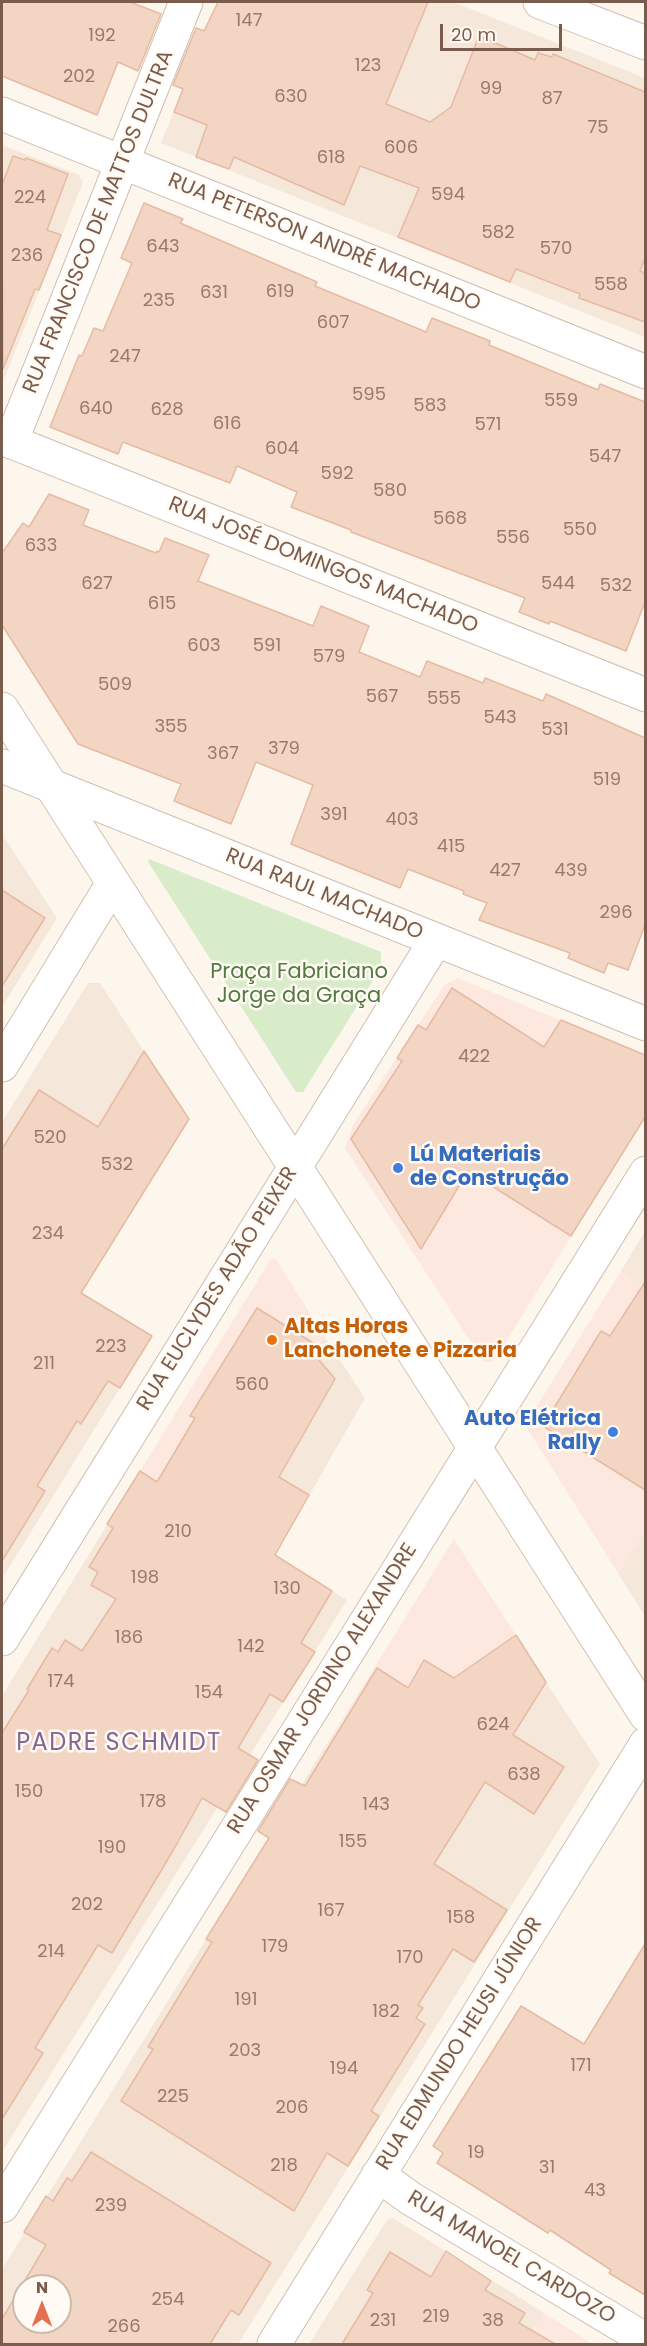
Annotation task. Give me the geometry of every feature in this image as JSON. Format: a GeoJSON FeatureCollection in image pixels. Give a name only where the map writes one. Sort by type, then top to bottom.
{"type":"FeatureCollection","features":[{"type":"Feature","properties":{"kind":"street","name":"RUA FRANCISCO DE MATTOS DULTRA"},"geometry":{"type":"LineString","coordinates":[[6,440],[186,2]]}},
{"type":"Feature","properties":{"kind":"street"},"geometry":{"type":"LineString","coordinates":[[540,2],[645,43]]}},
{"type":"Feature","properties":{"kind":"street","name":"RUA PETERSON ANDRÉ MACHADO"},"geometry":{"type":"LineString","coordinates":[[2,114],[645,372]]}},
{"type":"Feature","properties":{"kind":"street","name":"RUA JOSÉ DOMINGOS MACHADO"},"geometry":{"type":"LineString","coordinates":[[6,440],[645,695]]}},
{"type":"Feature","properties":{"kind":"street"},"geometry":{"type":"LineString","coordinates":[[2,709],[645,1715]]}},
{"type":"Feature","properties":{"kind":"street","name":"RUA RAUL MACHADO"},"geometry":{"type":"LineString","coordinates":[[2,765],[645,1024]]}},
{"type":"Feature","properties":{"kind":"street"},"geometry":{"type":"LineString","coordinates":[[2,1065],[113,882]]}},
{"type":"Feature","properties":{"kind":"street","name":"RUA EUCLYDES ADÃO PEIXER"},"geometry":{"type":"LineString","coordinates":[[2,1639],[436,939]]}},
{"type":"Feature","properties":{"kind":"street","name":"RUA OSMAR JORDINO ALEXANDRE"},"geometry":{"type":"LineString","coordinates":[[2,2206],[645,1173]]}},
{"type":"Feature","properties":{"kind":"street","name":"RUA EDMUNDO HEUSI JÚNIOR"},"geometry":{"type":"LineString","coordinates":[[274,2344],[645,1744]]}},
{"type":"Feature","properties":{"kind":"street","name":"RUA MANOEL CARDOZO"},"geometry":{"type":"LineString","coordinates":[[378,2175],[410,2198],[645,2340]]}},
{"type":"Feature","properties":{"kind":"shaded area"},"geometry":{"type":"Polygon","coordinates":[[[218,2],[453,2],[645,78],[645,337],[161,143],[218,2]]]}},
{"type":"Feature","properties":{"kind":"shaded area"},"geometry":{"type":"Polygon","coordinates":[[[2,145],[79,175],[83,182],[2,384],[2,145]]]}},
{"type":"Feature","properties":{"kind":"shaded area"},"geometry":{"type":"Polygon","coordinates":[[[2,834],[57,918],[2,1007],[2,834]]]}},
{"type":"Feature","properties":{"kind":"shaded area"},"geometry":{"type":"Polygon","coordinates":[[[458,978],[645,1055],[645,1117],[494,1361],[484,1362],[345,1148],[354,1123],[445,984],[458,978]]]}},
{"type":"Feature","properties":{"kind":"shaded area"},"geometry":{"type":"Polygon","coordinates":[[[88,983],[100,983],[144,1051],[98,1127],[112,1242],[81,1293],[152,1336],[2,1579],[2,1122],[88,983]]]}},
{"type":"Feature","properties":{"kind":"shaded area"},"geometry":{"type":"Polygon","coordinates":[[[645,1231],[645,1287],[621,1271],[645,1231]]]}},
{"type":"Feature","properties":{"kind":"shaded area"},"geometry":{"type":"Polygon","coordinates":[[[271,1259],[276,1259],[324,1336],[214,1517],[140,1471],[271,1259]]]}},
{"type":"Feature","properties":{"kind":"shaded area"},"geometry":{"type":"Polygon","coordinates":[[[621,1271],[645,1287],[645,1530],[618,1573],[525,1425],[621,1271]]]}},
{"type":"Feature","properties":{"kind":"shaded area"},"geometry":{"type":"Polygon","coordinates":[[[324,1336],[365,1398],[275,1555],[347,1600],[2,2152],[2,1696],[140,1471],[214,1517],[324,1336]]]}},
{"type":"Feature","properties":{"kind":"shaded area"},"geometry":{"type":"Polygon","coordinates":[[[645,1530],[645,1616],[618,1573],[645,1530]]]}},
{"type":"Feature","properties":{"kind":"shaded area"},"geometry":{"type":"Polygon","coordinates":[[[454,1539],[546,1682],[464,1816],[333,1734],[454,1539]]]}},
{"type":"Feature","properties":{"kind":"shaded area"},"geometry":{"type":"Polygon","coordinates":[[[546,1682],[600,1764],[238,2344],[2,2344],[2,2269],[333,1734],[464,1816],[546,1682]]]}},
{"type":"Feature","properties":{"kind":"shaded area"},"geometry":{"type":"Polygon","coordinates":[[[393,2218],[544,2313],[524,2344],[309,2344],[387,2220],[393,2218]]]}},
{"type":"Feature","properties":{"kind":"shaded area"},"geometry":{"type":"Polygon","coordinates":[[[544,2313],[593,2344],[524,2344],[544,2313]]]}},
{"type":"Feature","properties":{"kind":"green space","name":"Praça Fabriciano Jorge da Graça"},"geometry":{"type":"Polygon","coordinates":[[[149,859],[381,952],[381,968],[303,1092],[296,1092],[148,862],[149,859]]]}},
{"type":"Feature","properties":{"kind":"building"},"geometry":{"type":"Polygon","coordinates":[[[2,2],[130,2],[161,14],[138,71],[118,62],[97,115],[2,76],[2,2]]]}},
{"type":"Feature","properties":{"kind":"building"},"geometry":{"type":"Polygon","coordinates":[[[218,2],[428,2],[386,104],[430,122],[451,107],[479,36],[535,60],[538,53],[552,57],[553,54],[645,92],[645,258],[640,271],[645,273],[645,322],[579,298],[580,294],[516,269],[510,282],[398,237],[419,188],[360,166],[344,205],[234,157],[229,169],[196,157],[207,125],[174,112],[183,89],[173,85],[196,28],[204,31],[218,2]]]}},
{"type":"Feature","properties":{"kind":"building"},"geometry":{"type":"Polygon","coordinates":[[[13,156],[25,160],[26,158],[68,174],[47,230],[61,235],[39,290],[35,289],[3,369],[2,185],[13,156]]]}},
{"type":"Feature","properties":{"kind":"building"},"geometry":{"type":"Polygon","coordinates":[[[144,203],[183,219],[180,223],[317,282],[315,286],[426,332],[432,318],[490,341],[489,345],[598,390],[600,384],[645,402],[645,602],[626,651],[550,621],[549,624],[519,612],[525,598],[291,507],[297,492],[237,466],[230,483],[123,442],[118,454],[50,427],[79,355],[82,356],[94,328],[103,331],[132,263],[121,258],[144,203]]]}},
{"type":"Feature","properties":{"kind":"building"},"geometry":{"type":"Polygon","coordinates":[[[49,494],[89,510],[83,525],[156,553],[159,552],[165,538],[209,555],[198,581],[313,626],[321,606],[369,626],[359,652],[420,677],[427,661],[483,683],[485,678],[543,701],[546,694],[645,738],[645,925],[628,970],[608,963],[604,973],[568,958],[570,953],[479,920],[487,903],[463,894],[464,891],[408,869],[400,888],[291,844],[313,785],[256,762],[231,824],[174,801],[181,784],[78,744],[2,625],[2,553],[23,523],[29,527],[49,494]]]}},
{"type":"Feature","properties":{"kind":"building"},"geometry":{"type":"Polygon","coordinates":[[[2,890],[45,918],[2,986],[2,890]]]}},
{"type":"Feature","properties":{"kind":"building"},"geometry":{"type":"Polygon","coordinates":[[[452,988],[544,1047],[561,1020],[645,1055],[645,1117],[571,1236],[468,1171],[421,1249],[351,1139],[402,1061],[397,1058],[418,1025],[426,1030],[452,988]]]}},
{"type":"Feature","properties":{"kind":"building"},"geometry":{"type":"Polygon","coordinates":[[[144,1051],[189,1119],[81,1293],[152,1336],[120,1388],[108,1381],[81,1424],[77,1421],[37,1486],[45,1491],[2,1561],[2,1149],[39,1090],[98,1127],[144,1051]]]}},
{"type":"Feature","properties":{"kind":"building"},"geometry":{"type":"Polygon","coordinates":[[[645,1282],[645,1490],[543,1426],[601,1331],[610,1336],[645,1282]]]}},
{"type":"Feature","properties":{"kind":"building"},"geometry":{"type":"Polygon","coordinates":[[[257,1308],[318,1346],[314,1354],[335,1379],[279,1477],[309,1495],[275,1555],[332,1591],[301,1643],[315,1652],[283,1702],[270,1694],[238,1748],[258,1760],[226,1812],[202,1798],[112,1953],[98,1945],[35,2048],[43,2053],[2,2119],[2,1733],[52,1648],[58,1652],[65,1640],[82,1651],[116,1599],[91,1585],[98,1572],[89,1567],[113,1528],[107,1524],[140,1471],[157,1482],[195,1418],[190,1416],[257,1308]]]}},
{"type":"Feature","properties":{"kind":"building"},"geometry":{"type":"Polygon","coordinates":[[[516,1635],[546,1682],[513,1735],[564,1767],[534,1814],[485,1782],[434,1864],[507,1910],[474,1962],[453,1949],[418,2005],[423,2008],[416,2018],[425,2024],[371,2111],[379,2116],[348,2166],[327,2153],[294,2211],[121,2101],[153,2049],[148,2047],[212,1942],[206,1939],[269,1838],[258,1831],[290,1779],[305,1786],[377,1668],[408,1688],[424,1660],[454,1678],[516,1635]]]}},
{"type":"Feature","properties":{"kind":"building"},"geometry":{"type":"Polygon","coordinates":[[[645,1944],[645,2295],[609,2273],[611,2270],[550,2230],[548,2233],[437,2163],[443,2153],[433,2146],[521,2006],[584,2044],[645,1944]]]}},
{"type":"Feature","properties":{"kind":"building"},"geometry":{"type":"Polygon","coordinates":[[[91,2152],[271,2263],[239,2315],[231,2310],[210,2344],[2,2344],[2,2319],[12,2302],[12,2334],[72,2334],[72,2274],[29,2274],[46,2245],[24,2232],[46,2196],[53,2201],[67,2178],[72,2181],[91,2152]]]}},
{"type":"Feature","properties":{"kind":"building"},"geometry":{"type":"Polygon","coordinates":[[[446,2251],[491,2281],[485,2290],[525,2313],[519,2323],[555,2344],[342,2344],[373,2293],[367,2290],[390,2252],[431,2277],[446,2251]]]}},
{"type":"Feature","properties":{"kind":"place","name":"Lú Materiais de Construção"},"geometry":{"type":"Point","coordinates":[398,1168]}},
{"type":"Feature","properties":{"kind":"place","name":"Altas Horas Lanchonete e Pizzaria"},"geometry":{"type":"Point","coordinates":[272,1340]}},
{"type":"Feature","properties":{"kind":"place","name":"Auto Elétrica Rally"},"geometry":{"type":"Point","coordinates":[613,1432]}},
{"type":"Feature","properties":{"kind":"district","name":"PADRE SCHMIDT"},"geometry":{"type":"Point","coordinates":[119,1744]}}]}
